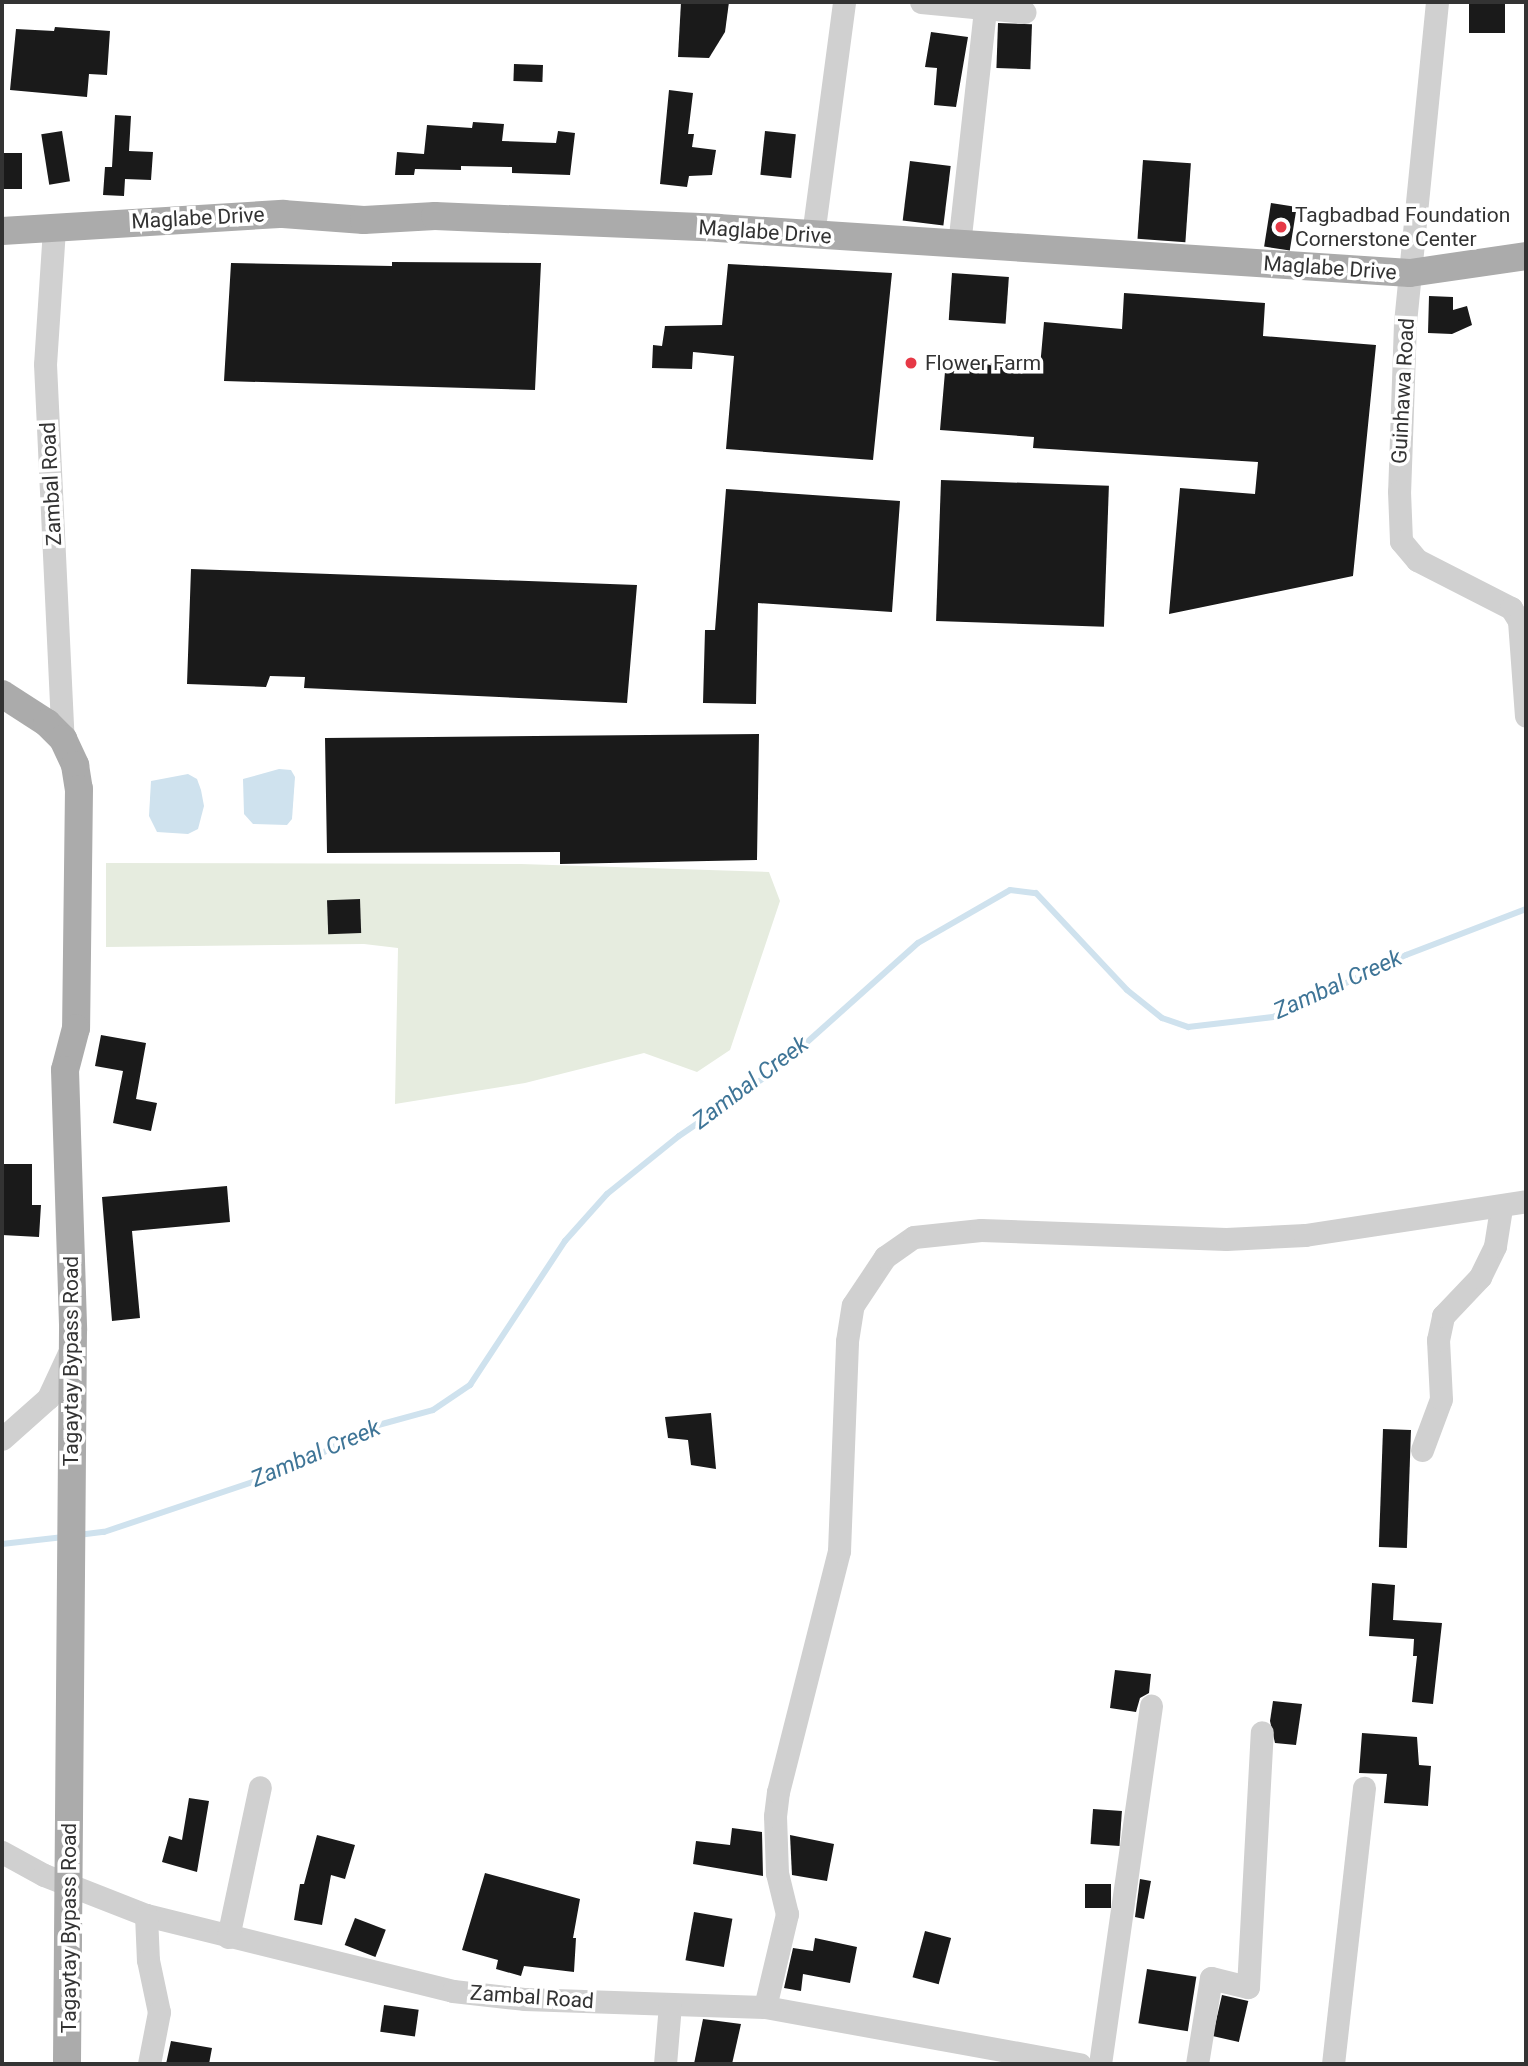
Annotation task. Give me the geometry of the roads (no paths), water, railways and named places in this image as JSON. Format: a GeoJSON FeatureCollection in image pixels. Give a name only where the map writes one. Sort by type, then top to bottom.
{"type":"FeatureCollection","features":[{"type":"Feature","properties":{"kind":"main road","name":"Maglabe Drive"},"geometry":{"type":"LineString","coordinates":[[2,231],[283,214],[364,220],[435,216],[813,235],[1409,273],[1526,256]]}},
{"type":"Feature","properties":{"kind":"main road","name":"Tagaytay Bypass Road"},"geometry":{"type":"LineString","coordinates":[[2,694],[47,723],[63,739],[75,765],[79,789],[76,1028],[65,1070],[74,1330],[67,1711],[71,1886],[67,2064]]}},
{"type":"Feature","properties":{"kind":"street"},"geometry":{"type":"LineString","coordinates":[[813,235],[844,2]]}},
{"type":"Feature","properties":{"kind":"street"},"geometry":{"type":"LineString","coordinates":[[921,2],[985,11],[1025,12]]}},
{"type":"Feature","properties":{"kind":"street","name":"Guinhawa Road"},"geometry":{"type":"LineString","coordinates":[[1437,2],[1409,273],[1400,425],[1401,541],[1417,560],[1511,608],[1519,621],[1526,716]]}},
{"type":"Feature","properties":{"kind":"street"},"geometry":{"type":"LineString","coordinates":[[959,245],[985,11]]}},
{"type":"Feature","properties":{"kind":"street","name":"Zambal Road"},"geometry":{"type":"LineString","coordinates":[[54,229],[45,363],[63,739]]}},
{"type":"Feature","properties":{"kind":"street"},"geometry":{"type":"LineString","coordinates":[[765,2007],[787,1914],[777,1873],[775,1816],[778,1792],[839,1551],[847,1341],[853,1305],[886,1257],[914,1237],[981,1230],[1239,1238],[1305,1235],[1500,1208],[1526,1201]]}},
{"type":"Feature","properties":{"kind":"street"},"geometry":{"type":"LineString","coordinates":[[1422,1450],[1441,1399],[1438,1340],[1443,1316],[1485,1268],[1495,1246],[1500,1208]]}},
{"type":"Feature","properties":{"kind":"street"},"geometry":{"type":"LineString","coordinates":[[2,1439],[57,1386],[74,1330]]}},
{"type":"Feature","properties":{"kind":"street"},"geometry":{"type":"LineString","coordinates":[[1100,2064],[1151,1706]]}},
{"type":"Feature","properties":{"kind":"street"},"geometry":{"type":"LineString","coordinates":[[1197,2064],[1210,1978],[1248,1987],[1262,1732]]}},
{"type":"Feature","properties":{"kind":"street"},"geometry":{"type":"LineString","coordinates":[[228,1937],[260,1787]]}},
{"type":"Feature","properties":{"kind":"street"},"geometry":{"type":"LineString","coordinates":[[1334,2064],[1364,1788]]}},
{"type":"Feature","properties":{"kind":"street","name":"Zambal Road"},"geometry":{"type":"LineString","coordinates":[[2,1852],[71,1886],[146,1915],[453,1991],[524,1999],[765,2007],[1080,2064]]}},
{"type":"Feature","properties":{"kind":"street"},"geometry":{"type":"LineString","coordinates":[[146,1915],[148,1960],[159,2012],[149,2064]]}},
{"type":"Feature","properties":{"kind":"street"},"geometry":{"type":"LineString","coordinates":[[665,2064],[670,2005]]}},
{"type":"Feature","properties":{"kind":"water"},"geometry":{"type":"Polygon","coordinates":[[[279,769],[291,770],[295,777],[292,819],[287,825],[253,824],[244,814],[243,779],[279,769]]]}},
{"type":"Feature","properties":{"kind":"water"},"geometry":{"type":"Polygon","coordinates":[[[188,774],[197,779],[204,806],[198,829],[188,834],[157,832],[149,816],[151,781],[188,774]]]}},
{"type":"Feature","properties":{"kind":"waterway","name":"Zambal Creek"},"geometry":{"type":"LineString","coordinates":[[78,1535],[104,1532],[294,1468],[371,1427],[433,1410],[470,1385],[565,1241],[607,1194],[679,1136],[777,1069],[918,943],[1010,890],[1036,893],[1127,990],[1162,1018],[1188,1027],[1273,1017],[1406,955],[1526,909]]}},
{"type":"Feature","properties":{"kind":"waterway","name":"Zambal Creek"},"geometry":{"type":"LineString","coordinates":[[2,1544],[64,1537]]}},
{"type":"Feature","properties":{"kind":"place","name":"Tagbadbad Foundation Cornerstone Center"},"geometry":{"type":"Point","coordinates":[1281,227]}},
{"type":"Feature","properties":{"kind":"place","name":"Flower Farm"},"geometry":{"type":"Point","coordinates":[911,363]}}]}
